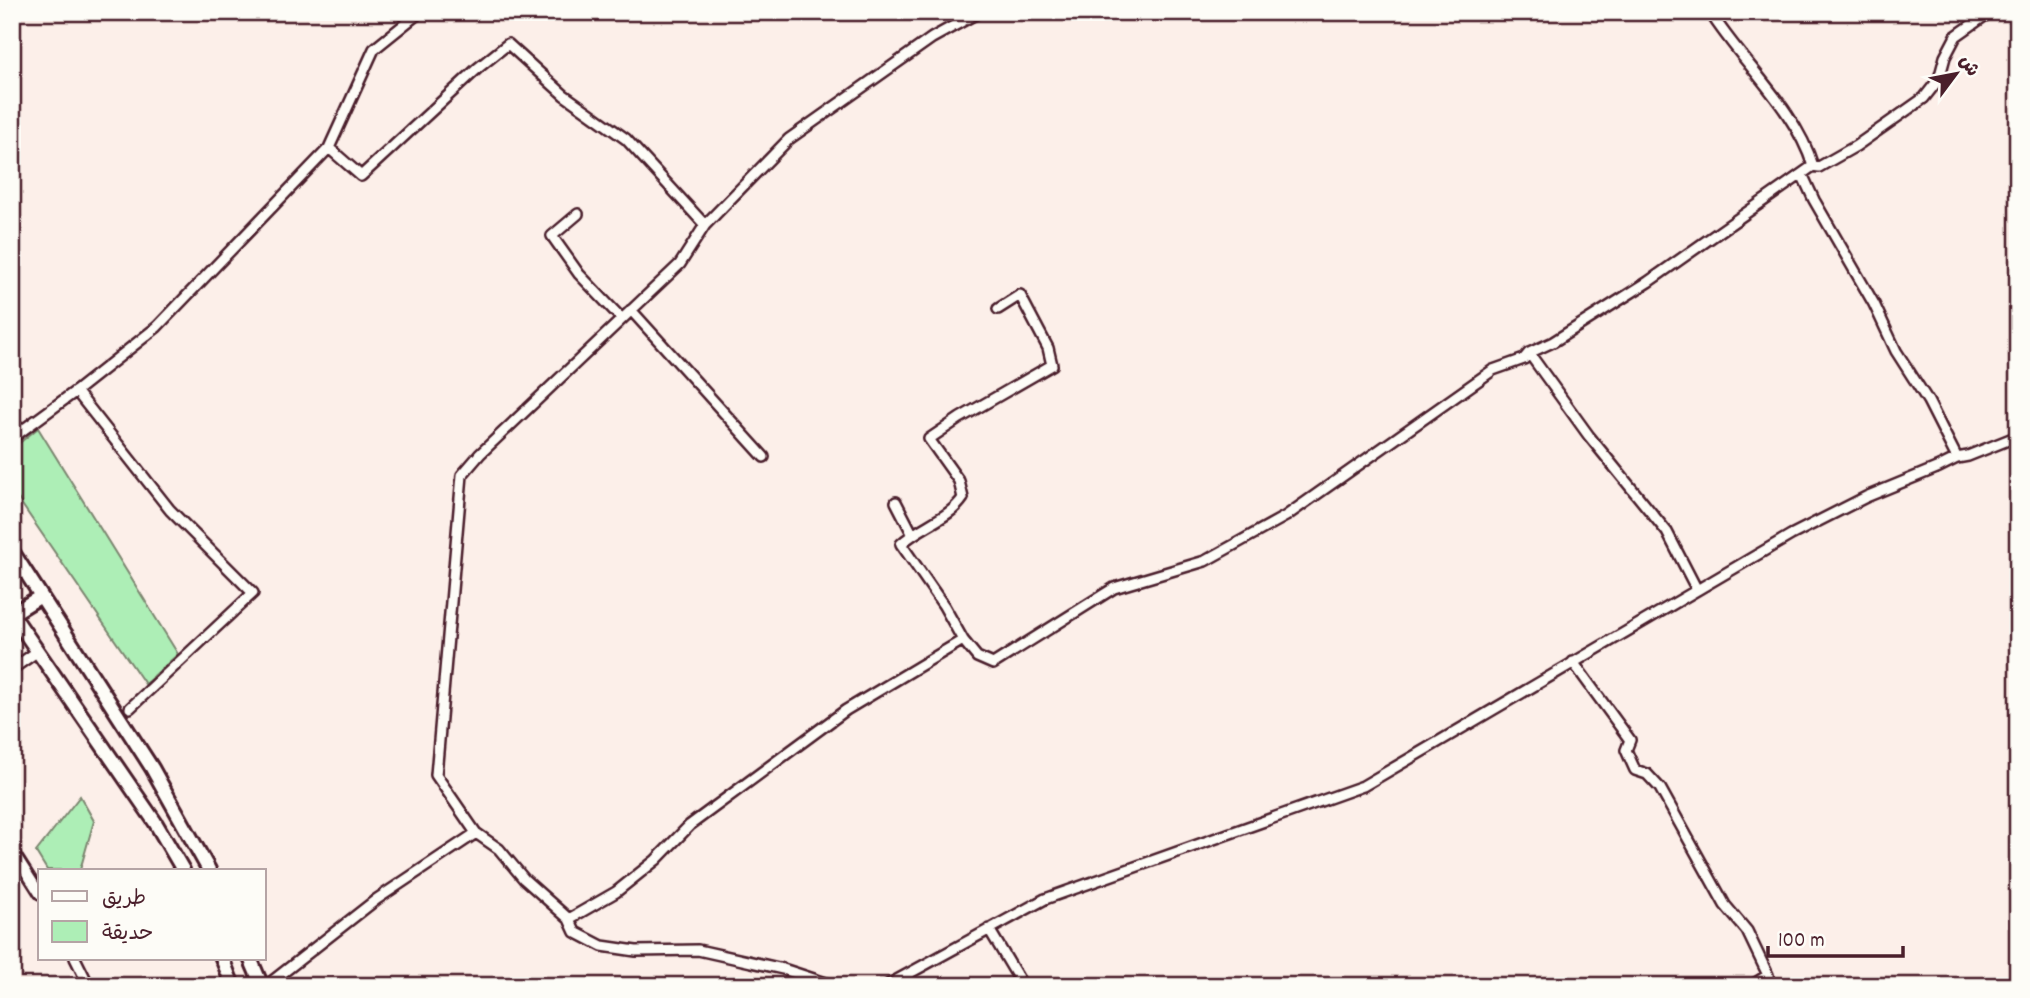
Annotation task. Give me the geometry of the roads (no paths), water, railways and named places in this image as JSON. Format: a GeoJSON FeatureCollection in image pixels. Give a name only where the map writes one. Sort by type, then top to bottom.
{"type":"FeatureCollection","features":[{"type":"Feature","properties":{"kind":"main road"},"geometry":{"type":"LineString","coordinates":[[12,551],[152,768],[208,869]]}},
{"type":"Feature","properties":{"kind":"main road"},"geometry":{"type":"LineString","coordinates":[[41,596],[12,614],[155,822],[182,869]]}},
{"type":"Feature","properties":{"kind":"main road"},"geometry":{"type":"LineString","coordinates":[[223,960],[233,986]]}},
{"type":"Feature","properties":{"kind":"main road"},"geometry":{"type":"LineString","coordinates":[[251,960],[264,986]]}},
{"type":"Feature","properties":{"kind":"street"},"geometry":{"type":"LineString","coordinates":[[12,438],[157,327],[329,148],[374,49],[420,12]]}},
{"type":"Feature","properties":{"kind":"street"},"geometry":{"type":"LineString","coordinates":[[835,986],[783,969],[698,950],[636,951],[601,946],[575,932],[569,919],[524,879],[499,849],[476,833],[436,775],[462,475],[480,454],[680,264],[705,225],[789,139],[932,38],[979,12]]}},
{"type":"Feature","properties":{"kind":"street"},"geometry":{"type":"LineString","coordinates":[[1710,12],[1781,106],[1805,145],[1813,166]]}},
{"type":"Feature","properties":{"kind":"street"},"geometry":{"type":"LineString","coordinates":[[998,309],[1020,295],[1048,348],[1052,365],[929,439],[959,481],[963,498],[956,508],[912,533],[901,544],[950,615],[963,640],[977,657],[993,664],[1114,588],[1205,561],[1286,516],[1493,370],[1524,359],[1529,353],[1553,342],[1648,282],[1813,166],[1819,167],[1856,146],[1924,98],[1939,79],[1945,57],[1956,36],[1990,12]]}},
{"type":"Feature","properties":{"kind":"street"},"geometry":{"type":"LineString","coordinates":[[329,148],[361,176],[478,68],[508,44],[564,95],[626,139],[705,225]]}},
{"type":"Feature","properties":{"kind":"street"},"geometry":{"type":"LineString","coordinates":[[1802,174],[1814,201],[1874,304],[1896,351],[1928,401],[1957,458]]}},
{"type":"Feature","properties":{"kind":"street"},"geometry":{"type":"LineString","coordinates":[[578,214],[552,236],[579,274],[622,319]]}},
{"type":"Feature","properties":{"kind":"street"},"geometry":{"type":"LineString","coordinates":[[631,310],[764,457]]}},
{"type":"Feature","properties":{"kind":"street"},"geometry":{"type":"LineString","coordinates":[[1529,353],[1589,436],[1667,532],[1697,590]]}},
{"type":"Feature","properties":{"kind":"street"},"geometry":{"type":"LineString","coordinates":[[76,391],[170,510],[253,593],[130,708]]}},
{"type":"Feature","properties":{"kind":"street"},"geometry":{"type":"LineString","coordinates":[[886,986],[1045,900],[1363,786],[1791,536],[1845,508],[1957,458],[2018,436]]}},
{"type":"Feature","properties":{"kind":"street"},"geometry":{"type":"LineString","coordinates":[[896,502],[912,533]]}},
{"type":"Feature","properties":{"kind":"street"},"geometry":{"type":"LineString","coordinates":[[569,919],[616,892],[656,860],[690,825],[846,710],[963,640]]}},
{"type":"Feature","properties":{"kind":"street"},"geometry":{"type":"LineString","coordinates":[[12,669],[38,651]]}},
{"type":"Feature","properties":{"kind":"street"},"geometry":{"type":"LineString","coordinates":[[1573,662],[1630,740],[1626,750],[1635,770],[1647,774],[1660,788],[1725,905],[1747,931],[1768,975],[1751,986]]}},
{"type":"Feature","properties":{"kind":"street"},"geometry":{"type":"LineString","coordinates":[[264,986],[377,899],[476,833]]}},
{"type":"Feature","properties":{"kind":"street"},"geometry":{"type":"LineString","coordinates":[[12,850],[38,891]]}},
{"type":"Feature","properties":{"kind":"street"},"geometry":{"type":"LineString","coordinates":[[989,929],[1023,986]]}},
{"type":"Feature","properties":{"kind":"street"},"geometry":{"type":"LineString","coordinates":[[76,960],[89,986]]}}]}
